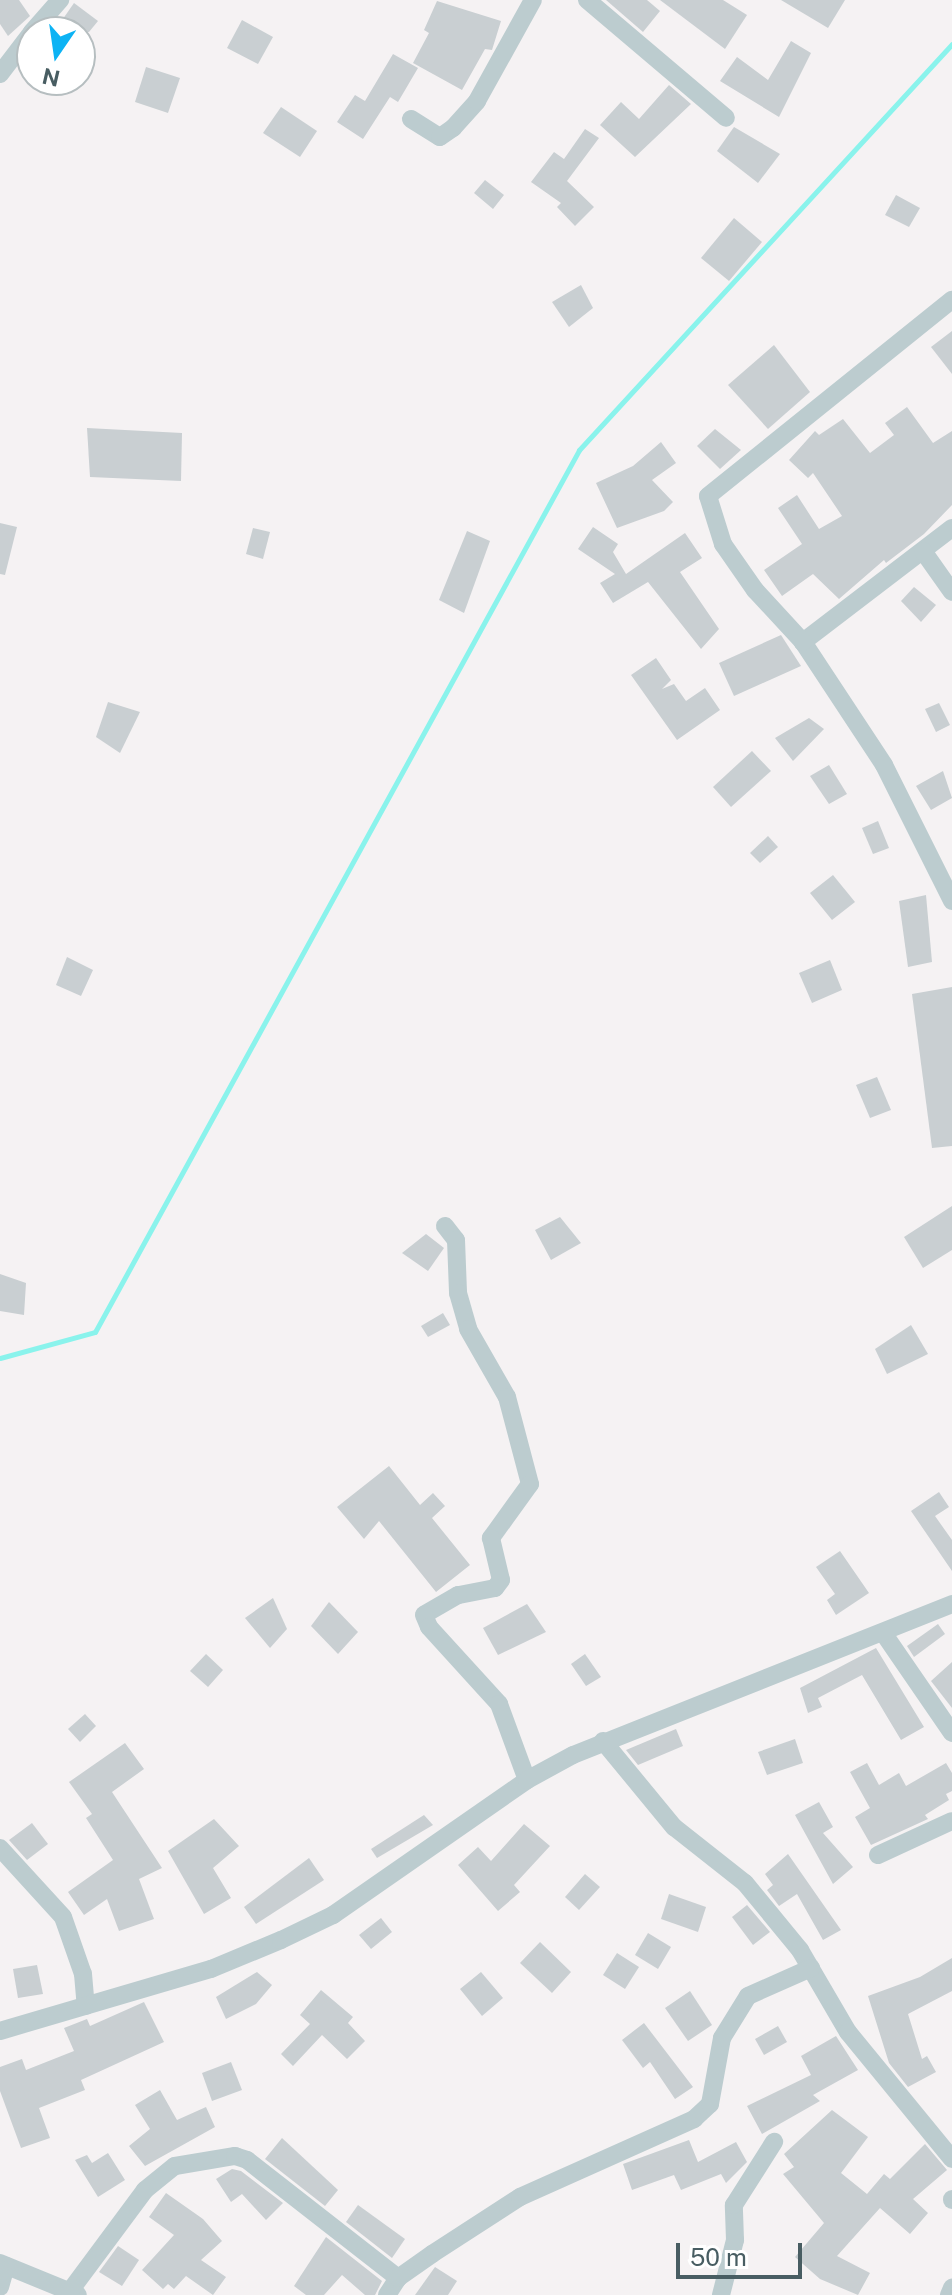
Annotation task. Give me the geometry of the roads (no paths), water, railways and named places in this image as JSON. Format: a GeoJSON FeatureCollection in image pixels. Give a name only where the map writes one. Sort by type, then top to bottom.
{"type":"FeatureCollection","features":[{"type":"Feature","properties":{"kind":"street"},"geometry":{"type":"LineString","coordinates":[[46,16],[60,0]]}},
{"type":"Feature","properties":{"kind":"street"},"geometry":{"type":"LineString","coordinates":[[411,119],[440,137],[453,128],[477,101],[533,0]]}},
{"type":"Feature","properties":{"kind":"street"},"geometry":{"type":"LineString","coordinates":[[587,0],[726,118]]}},
{"type":"Feature","properties":{"kind":"street"},"geometry":{"type":"LineString","coordinates":[[0,74],[16,53]]}},
{"type":"Feature","properties":{"kind":"street"},"geometry":{"type":"LineString","coordinates":[[952,300],[708,496],[723,544],[755,590],[803,642],[884,765],[952,901]]}},
{"type":"Feature","properties":{"kind":"street"},"geometry":{"type":"LineString","coordinates":[[803,642],[952,528]]}},
{"type":"Feature","properties":{"kind":"street"},"geometry":{"type":"LineString","coordinates":[[923,551],[952,592]]}},
{"type":"Feature","properties":{"kind":"street"},"geometry":{"type":"LineString","coordinates":[[445,1226],[456,1240],[458,1293],[468,1329],[507,1397],[530,1484],[491,1538],[501,1580],[495,1588],[458,1595],[424,1615],[429,1627],[499,1704],[527,1780]]}},
{"type":"Feature","properties":{"kind":"street"},"geometry":{"type":"LineString","coordinates":[[0,2031],[211,1969],[333,1915],[527,1780],[603,1741],[884,1634],[952,1604]]}},
{"type":"Feature","properties":{"kind":"street"},"geometry":{"type":"LineString","coordinates":[[884,1634],[952,1733]]}},
{"type":"Feature","properties":{"kind":"street"},"geometry":{"type":"LineString","coordinates":[[603,1741],[674,1827],[745,1883],[811,1968],[848,2032],[952,2159]]}},
{"type":"Feature","properties":{"kind":"street"},"geometry":{"type":"LineString","coordinates":[[878,1855],[952,1821]]}},
{"type":"Feature","properties":{"kind":"street"},"geometry":{"type":"LineString","coordinates":[[0,1848],[63,1917],[83,1974],[86,2006]]}},
{"type":"Feature","properties":{"kind":"street"},"geometry":{"type":"LineString","coordinates":[[387,2295],[398,2278],[520,2197],[694,2119],[714,2095],[722,2038],[748,1996],[811,1968]]}},
{"type":"Feature","properties":{"kind":"street"},"geometry":{"type":"LineString","coordinates":[[721,2295],[735,2240],[734,2205],[774,2142]]}},
{"type":"Feature","properties":{"kind":"street"},"geometry":{"type":"LineString","coordinates":[[0,2287],[3,2264],[74,2293],[145,2190],[175,2166],[235,2156],[247,2160],[398,2278]]}},
{"type":"Feature","properties":{"kind":"street"},"geometry":{"type":"LineString","coordinates":[[949,2295],[952,2288]]}},
{"type":"Feature","properties":{"kind":"waterway"},"geometry":{"type":"LineString","coordinates":[[0,1358],[95,1332],[579,450],[952,44]]}}]}
